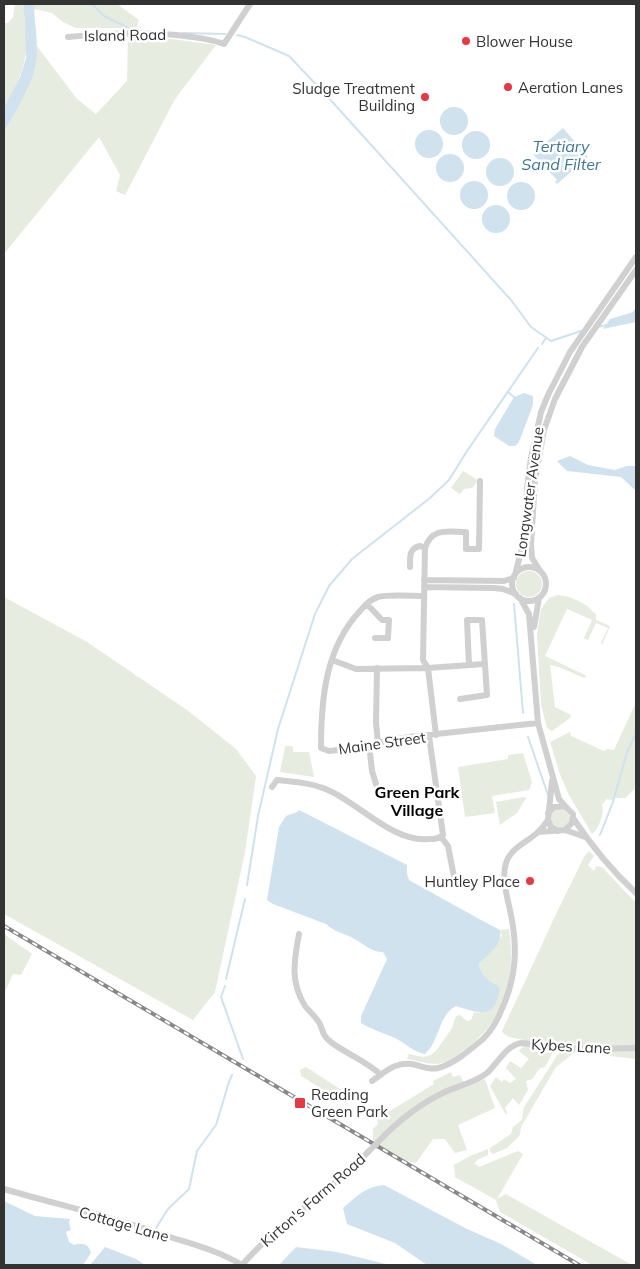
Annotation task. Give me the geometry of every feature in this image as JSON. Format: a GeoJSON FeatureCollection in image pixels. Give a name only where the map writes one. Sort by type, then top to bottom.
{"type":"FeatureCollection","features":[{"type":"Feature","properties":{"kind":"street","name":"Island Road"},"geometry":{"type":"LineString","coordinates":[[68,36],[119,32],[159,32],[211,39],[224,44],[250,4]]}},
{"type":"Feature","properties":{"kind":"street","name":"Longwater Avenue"},"geometry":{"type":"LineString","coordinates":[[514,577],[525,536],[528,478],[537,428],[548,395],[576,343],[636,257]]}},
{"type":"Feature","properties":{"kind":"street","name":"Longwater Avenue"},"geometry":{"type":"LineString","coordinates":[[541,572],[535,565],[531,554],[534,489],[544,430],[555,399],[577,356],[636,270]]}},
{"type":"Feature","properties":{"kind":"street"},"geometry":{"type":"LineString","coordinates":[[441,837],[443,835],[428,668],[423,660],[425,548],[428,540],[436,534],[443,532],[466,532],[466,549],[479,549],[480,481]]}},
{"type":"Feature","properties":{"kind":"street"},"geometry":{"type":"LineString","coordinates":[[410,567],[412,550],[420,546],[425,548]]}},
{"type":"Feature","properties":{"kind":"street"},"geometry":{"type":"LineString","coordinates":[[424,584],[504,581],[529,568],[541,572],[545,578],[546,586],[539,598],[532,634]]}},
{"type":"Feature","properties":{"kind":"street"},"geometry":{"type":"LineString","coordinates":[[514,577],[513,586],[529,614],[538,723],[559,799],[571,811],[573,818],[586,838],[636,893]]}},
{"type":"Feature","properties":{"kind":"street"},"geometry":{"type":"LineString","coordinates":[[424,584],[503,589],[531,601],[539,598]]}},
{"type":"Feature","properties":{"kind":"street","name":"Maine Street"},"geometry":{"type":"LineString","coordinates":[[424,596],[378,596],[354,618],[346,629],[332,660],[325,684],[322,704],[321,748],[329,751],[433,735],[538,723]]}},
{"type":"Feature","properties":{"kind":"street"},"geometry":{"type":"LineString","coordinates":[[368,604],[382,620],[389,620],[388,638],[375,638]]}},
{"type":"Feature","properties":{"kind":"street"},"geometry":{"type":"LineString","coordinates":[[460,699],[486,695],[482,620],[467,620],[469,665]]}},
{"type":"Feature","properties":{"kind":"street"},"geometry":{"type":"LineString","coordinates":[[332,660],[356,669],[428,668],[484,664]]}},
{"type":"Feature","properties":{"kind":"street"},"geometry":{"type":"LineString","coordinates":[[377,668],[376,723],[378,743]]}},
{"type":"Feature","properties":{"kind":"street"},"geometry":{"type":"LineString","coordinates":[[369,744],[372,771],[376,784]]}},
{"type":"Feature","properties":{"kind":"street"},"geometry":{"type":"LineString","coordinates":[[553,777],[548,816],[551,827],[586,838]]}},
{"type":"Feature","properties":{"kind":"street"},"geometry":{"type":"LineString","coordinates":[[272,787],[277,780],[322,788],[338,795],[376,821],[406,836],[423,840],[441,837]]}},
{"type":"Feature","properties":{"kind":"street"},"geometry":{"type":"LineString","coordinates":[[372,1081],[401,1064],[408,1063],[437,1068],[447,1064],[483,1038],[494,1025],[505,1004],[512,983],[516,956],[514,932],[505,883],[505,864],[511,853],[538,832],[554,807],[565,806]]}},
{"type":"Feature","properties":{"kind":"street"},"geometry":{"type":"LineString","coordinates":[[538,832],[562,830],[571,826],[573,818]]}},
{"type":"Feature","properties":{"kind":"street"},"geometry":{"type":"LineString","coordinates":[[441,837],[448,846],[454,882]]}},
{"type":"Feature","properties":{"kind":"street"},"geometry":{"type":"LineString","coordinates":[[299,934],[293,974],[298,994],[319,1022],[321,1031],[329,1041],[381,1075]]}},
{"type":"Feature","properties":{"kind":"street","name":"Kybes Lane"},"geometry":{"type":"LineString","coordinates":[[507,1051],[521,1043],[573,1049],[636,1048]]}},
{"type":"Feature","properties":{"kind":"street","name":"Kirton's Farm Road"},"geometry":{"type":"LineString","coordinates":[[242,1265],[275,1231],[353,1168],[406,1115],[444,1093],[487,1073],[507,1051]]}},
{"type":"Feature","properties":{"kind":"street","name":"Cottage Lane"},"geometry":{"type":"LineString","coordinates":[[4,1189],[197,1244],[229,1257],[242,1265]]}},
{"type":"Feature","properties":{"kind":"shaded area"},"geometry":{"type":"Polygon","coordinates":[[[15,4],[23,4],[24,7],[27,36],[26,48],[21,72],[4,108],[4,23],[8,23],[13,17],[15,4]]]}},
{"type":"Feature","properties":{"kind":"shaded area"},"geometry":{"type":"Polygon","coordinates":[[[34,4],[117,4],[139,20],[136,28],[76,28],[63,22],[52,13],[34,9],[34,4]]]}},
{"type":"Feature","properties":{"kind":"shaded area"},"geometry":{"type":"Polygon","coordinates":[[[128,39],[172,39],[216,45],[175,99],[125,195],[116,191],[120,175],[99,137],[4,254],[4,132],[27,91],[37,53],[37,46],[77,99],[96,114],[127,81],[128,39]]]}},
{"type":"Feature","properties":{"kind":"shaded area"},"geometry":{"type":"Polygon","coordinates":[[[463,471],[476,479],[477,482],[472,488],[464,489],[460,494],[451,488],[463,471]]]}},
{"type":"Feature","properties":{"kind":"shaded area"},"geometry":{"type":"Polygon","coordinates":[[[529,571],[538,575],[542,584],[538,593],[529,597],[520,593],[516,584],[520,575],[529,571]]]}},
{"type":"Feature","properties":{"kind":"shaded area"},"geometry":{"type":"Polygon","coordinates":[[[558,595],[570,597],[584,604],[596,614],[596,620],[610,626],[602,645],[601,643],[608,628],[596,623],[588,640],[584,638],[592,620],[567,609],[545,656],[586,677],[584,678],[550,665],[555,707],[571,715],[570,718],[552,731],[547,728],[541,704],[537,634],[541,609],[549,598],[558,595]]]}},
{"type":"Feature","properties":{"kind":"shaded area"},"geometry":{"type":"Polygon","coordinates":[[[4,597],[87,642],[187,710],[236,749],[256,776],[245,852],[215,992],[193,1020],[4,914],[4,597]]]}},
{"type":"Feature","properties":{"kind":"shaded area"},"geometry":{"type":"Polygon","coordinates":[[[636,702],[635,789],[625,798],[607,799],[602,804],[601,820],[592,834],[569,795],[550,742],[570,732],[571,736],[604,751],[607,749],[614,750],[636,702]]]}},
{"type":"Feature","properties":{"kind":"shaded area"},"geometry":{"type":"Polygon","coordinates":[[[293,746],[293,752],[309,752],[314,777],[280,772],[285,747],[293,746]]]}},
{"type":"Feature","properties":{"kind":"shaded area"},"geometry":{"type":"Polygon","coordinates":[[[523,753],[532,782],[529,790],[492,796],[495,813],[465,817],[458,767],[508,759],[508,755],[523,753]]]}},
{"type":"Feature","properties":{"kind":"shaded area"},"geometry":{"type":"Polygon","coordinates":[[[526,798],[517,813],[500,825],[496,802],[526,798]]]}},
{"type":"Feature","properties":{"kind":"shaded area"},"geometry":{"type":"Polygon","coordinates":[[[560,808],[567,811],[570,818],[567,825],[560,828],[553,825],[550,818],[553,811],[560,808]]]}},
{"type":"Feature","properties":{"kind":"shaded area"},"geometry":{"type":"Polygon","coordinates":[[[589,851],[594,856],[588,865],[594,871],[596,866],[602,867],[636,903],[636,1059],[575,1052],[556,1067],[521,1127],[520,1135],[507,1148],[493,1154],[490,1152],[490,1148],[511,1134],[513,1127],[522,1120],[524,1107],[560,1051],[554,1050],[545,1067],[540,1068],[532,1079],[526,1081],[528,1090],[519,1105],[513,1098],[505,1108],[506,1115],[490,1086],[496,1077],[502,1082],[504,1079],[510,1083],[516,1079],[506,1068],[510,1061],[521,1068],[529,1059],[519,1051],[528,1041],[509,1037],[502,1032],[557,912],[584,857],[589,851]]]}},
{"type":"Feature","properties":{"kind":"shaded area"},"geometry":{"type":"Polygon","coordinates":[[[509,929],[511,963],[509,979],[500,1009],[491,1023],[468,1047],[446,1062],[433,1064],[407,1059],[409,1054],[423,1057],[431,1055],[452,1028],[456,1016],[460,1015],[467,1021],[471,1020],[474,1012],[479,1013],[499,988],[484,975],[479,964],[502,936],[500,930],[509,929]]]}},
{"type":"Feature","properties":{"kind":"shaded area"},"geometry":{"type":"Polygon","coordinates":[[[4,934],[32,954],[21,975],[13,974],[4,994],[4,934]]]}},
{"type":"Feature","properties":{"kind":"shaded area"},"geometry":{"type":"Polygon","coordinates":[[[306,1067],[340,1089],[343,1092],[342,1096],[339,1098],[335,1097],[301,1076],[300,1070],[306,1067]]]}},
{"type":"Feature","properties":{"kind":"shaded area"},"geometry":{"type":"Polygon","coordinates":[[[451,1072],[453,1077],[460,1075],[465,1085],[485,1079],[495,1108],[458,1125],[467,1150],[455,1153],[445,1139],[433,1139],[416,1163],[407,1161],[373,1142],[373,1129],[378,1124],[377,1119],[434,1084],[433,1081],[451,1072]]]}},
{"type":"Feature","properties":{"kind":"shaded area"},"geometry":{"type":"Polygon","coordinates":[[[488,1149],[488,1155],[474,1163],[479,1167],[518,1151],[523,1154],[497,1199],[506,1194],[632,1265],[592,1265],[500,1212],[496,1200],[455,1177],[454,1165],[488,1149]]]}},
{"type":"Feature","properties":{"kind":"water"},"geometry":{"type":"Polygon","coordinates":[[[23,4],[34,4],[37,44],[36,61],[26,93],[4,132],[4,108],[20,77],[26,58],[23,4]]]}},
{"type":"Feature","properties":{"kind":"water"},"geometry":{"type":"Polygon","coordinates":[[[454,107],[464,111],[468,121],[464,131],[454,135],[444,131],[440,121],[444,111],[454,107]]]}},
{"type":"Feature","properties":{"kind":"water","name":"Tertiary Sand Filter"},"geometry":{"type":"Polygon","coordinates":[[[563,128],[588,157],[557,184],[555,182],[557,180],[533,154],[563,128]]]}},
{"type":"Feature","properties":{"kind":"water"},"geometry":{"type":"Polygon","coordinates":[[[429,130],[439,134],[443,144],[439,154],[429,158],[419,154],[415,144],[419,134],[429,130]]]}},
{"type":"Feature","properties":{"kind":"water"},"geometry":{"type":"Polygon","coordinates":[[[476,131],[486,135],[490,145],[486,155],[476,159],[466,155],[462,145],[466,135],[476,131]]]}},
{"type":"Feature","properties":{"kind":"water"},"geometry":{"type":"Polygon","coordinates":[[[450,154],[460,158],[464,168],[460,178],[450,182],[440,178],[436,168],[440,158],[450,154]]]}},
{"type":"Feature","properties":{"kind":"water"},"geometry":{"type":"Polygon","coordinates":[[[500,158],[510,162],[514,172],[510,182],[500,186],[490,182],[486,172],[490,162],[500,158]]]}},
{"type":"Feature","properties":{"kind":"water"},"geometry":{"type":"Polygon","coordinates":[[[474,181],[484,185],[488,195],[484,205],[474,209],[464,205],[460,195],[464,185],[474,181]]]}},
{"type":"Feature","properties":{"kind":"water"},"geometry":{"type":"Polygon","coordinates":[[[521,182],[531,186],[535,196],[531,206],[521,210],[511,206],[507,196],[511,186],[521,182]]]}},
{"type":"Feature","properties":{"kind":"water"},"geometry":{"type":"Polygon","coordinates":[[[496,205],[506,209],[510,219],[506,229],[496,233],[486,229],[482,219],[486,209],[496,205]]]}},
{"type":"Feature","properties":{"kind":"water"},"geometry":{"type":"Polygon","coordinates":[[[636,307],[636,322],[603,329],[610,319],[633,312],[636,307]]]}},
{"type":"Feature","properties":{"kind":"water"},"geometry":{"type":"Polygon","coordinates":[[[524,393],[533,396],[533,405],[519,442],[515,446],[509,446],[494,436],[495,429],[514,397],[524,393]]]}},
{"type":"Feature","properties":{"kind":"water"},"geometry":{"type":"Polygon","coordinates":[[[570,456],[588,465],[615,470],[627,466],[636,466],[636,491],[621,477],[567,471],[557,461],[570,456]]]}},
{"type":"Feature","properties":{"kind":"water"},"geometry":{"type":"Polygon","coordinates":[[[299,810],[407,865],[409,880],[500,930],[497,944],[491,953],[479,964],[484,975],[499,987],[498,997],[493,1008],[488,1011],[478,1012],[456,1006],[450,1010],[442,1022],[434,1042],[425,1054],[361,1023],[361,1016],[387,959],[383,952],[371,949],[326,924],[267,900],[279,827],[286,816],[299,810]]]}},
{"type":"Feature","properties":{"kind":"water"},"geometry":{"type":"Polygon","coordinates":[[[384,1185],[465,1228],[501,1244],[537,1265],[427,1265],[395,1243],[347,1224],[343,1208],[366,1190],[384,1185]]]}},
{"type":"Feature","properties":{"kind":"water"},"geometry":{"type":"Polygon","coordinates":[[[4,1201],[35,1216],[70,1219],[71,1230],[66,1232],[69,1242],[74,1245],[85,1244],[91,1253],[83,1265],[4,1265],[4,1201]]]}},
{"type":"Feature","properties":{"kind":"water"},"geometry":{"type":"Polygon","coordinates":[[[105,1247],[136,1259],[145,1265],[90,1265],[105,1247]]]}},
{"type":"Feature","properties":{"kind":"water"},"geometry":{"type":"Polygon","coordinates":[[[296,1247],[337,1252],[390,1265],[279,1265],[296,1247]]]}},
{"type":"Feature","properties":{"kind":"waterway"},"geometry":{"type":"LineString","coordinates":[[92,4],[104,16],[135,31]]}},
{"type":"Feature","properties":{"kind":"waterway"},"geometry":{"type":"LineString","coordinates":[[183,33],[225,34]]}},
{"type":"Feature","properties":{"kind":"waterway"},"geometry":{"type":"LineString","coordinates":[[237,35],[289,56],[511,300],[531,327],[551,341],[581,331]]}},
{"type":"Feature","properties":{"kind":"waterway"},"geometry":{"type":"LineString","coordinates":[[598,327],[606,325]]}},
{"type":"Feature","properties":{"kind":"waterway"},"geometry":{"type":"LineString","coordinates":[[542,344],[546,338]]}},
{"type":"Feature","properties":{"kind":"waterway"},"geometry":{"type":"LineString","coordinates":[[247,885],[258,816],[278,729],[315,614],[329,586],[352,559],[430,498],[449,480],[538,348]]}},
{"type":"Feature","properties":{"kind":"waterway"},"geometry":{"type":"LineString","coordinates":[[508,392],[514,397]]}},
{"type":"Feature","properties":{"kind":"waterway"},"geometry":{"type":"LineString","coordinates":[[514,604],[523,713]]}},
{"type":"Feature","properties":{"kind":"waterway"},"geometry":{"type":"LineString","coordinates":[[600,835],[613,802],[627,752],[636,734]]}},
{"type":"Feature","properties":{"kind":"waterway"},"geometry":{"type":"LineString","coordinates":[[528,737],[548,795]]}},
{"type":"Feature","properties":{"kind":"waterway"},"geometry":{"type":"LineString","coordinates":[[226,979],[245,899]]}},
{"type":"Feature","properties":{"kind":"waterway"},"geometry":{"type":"LineString","coordinates":[[225,986],[221,997],[243,1059]]}},
{"type":"Feature","properties":{"kind":"waterway"},"geometry":{"type":"LineString","coordinates":[[156,1228],[168,1209],[189,1189],[197,1151],[216,1125],[232,1075]]}},
{"type":"Feature","properties":{"kind":"railway"},"geometry":{"type":"LineString","coordinates":[[4,926],[579,1265]]}},
{"type":"Feature","properties":{"kind":"place","name":"Blower House"},"geometry":{"type":"Point","coordinates":[466,41]}},
{"type":"Feature","properties":{"kind":"place","name":"Aeration Lanes"},"geometry":{"type":"Point","coordinates":[508,87]}},
{"type":"Feature","properties":{"kind":"place","name":"Sludge Treatment Building"},"geometry":{"type":"Point","coordinates":[425,97]}},
{"type":"Feature","properties":{"kind":"place","name":"Huntley Place"},"geometry":{"type":"Point","coordinates":[530,881]}},
{"type":"Feature","properties":{"kind":"place","name":"Reading Green Park"},"geometry":{"type":"Point","coordinates":[300,1103]}},
{"type":"Feature","properties":{"kind":"district","name":"Green Park Village"},"geometry":{"type":"Point","coordinates":[417,801]}}]}
